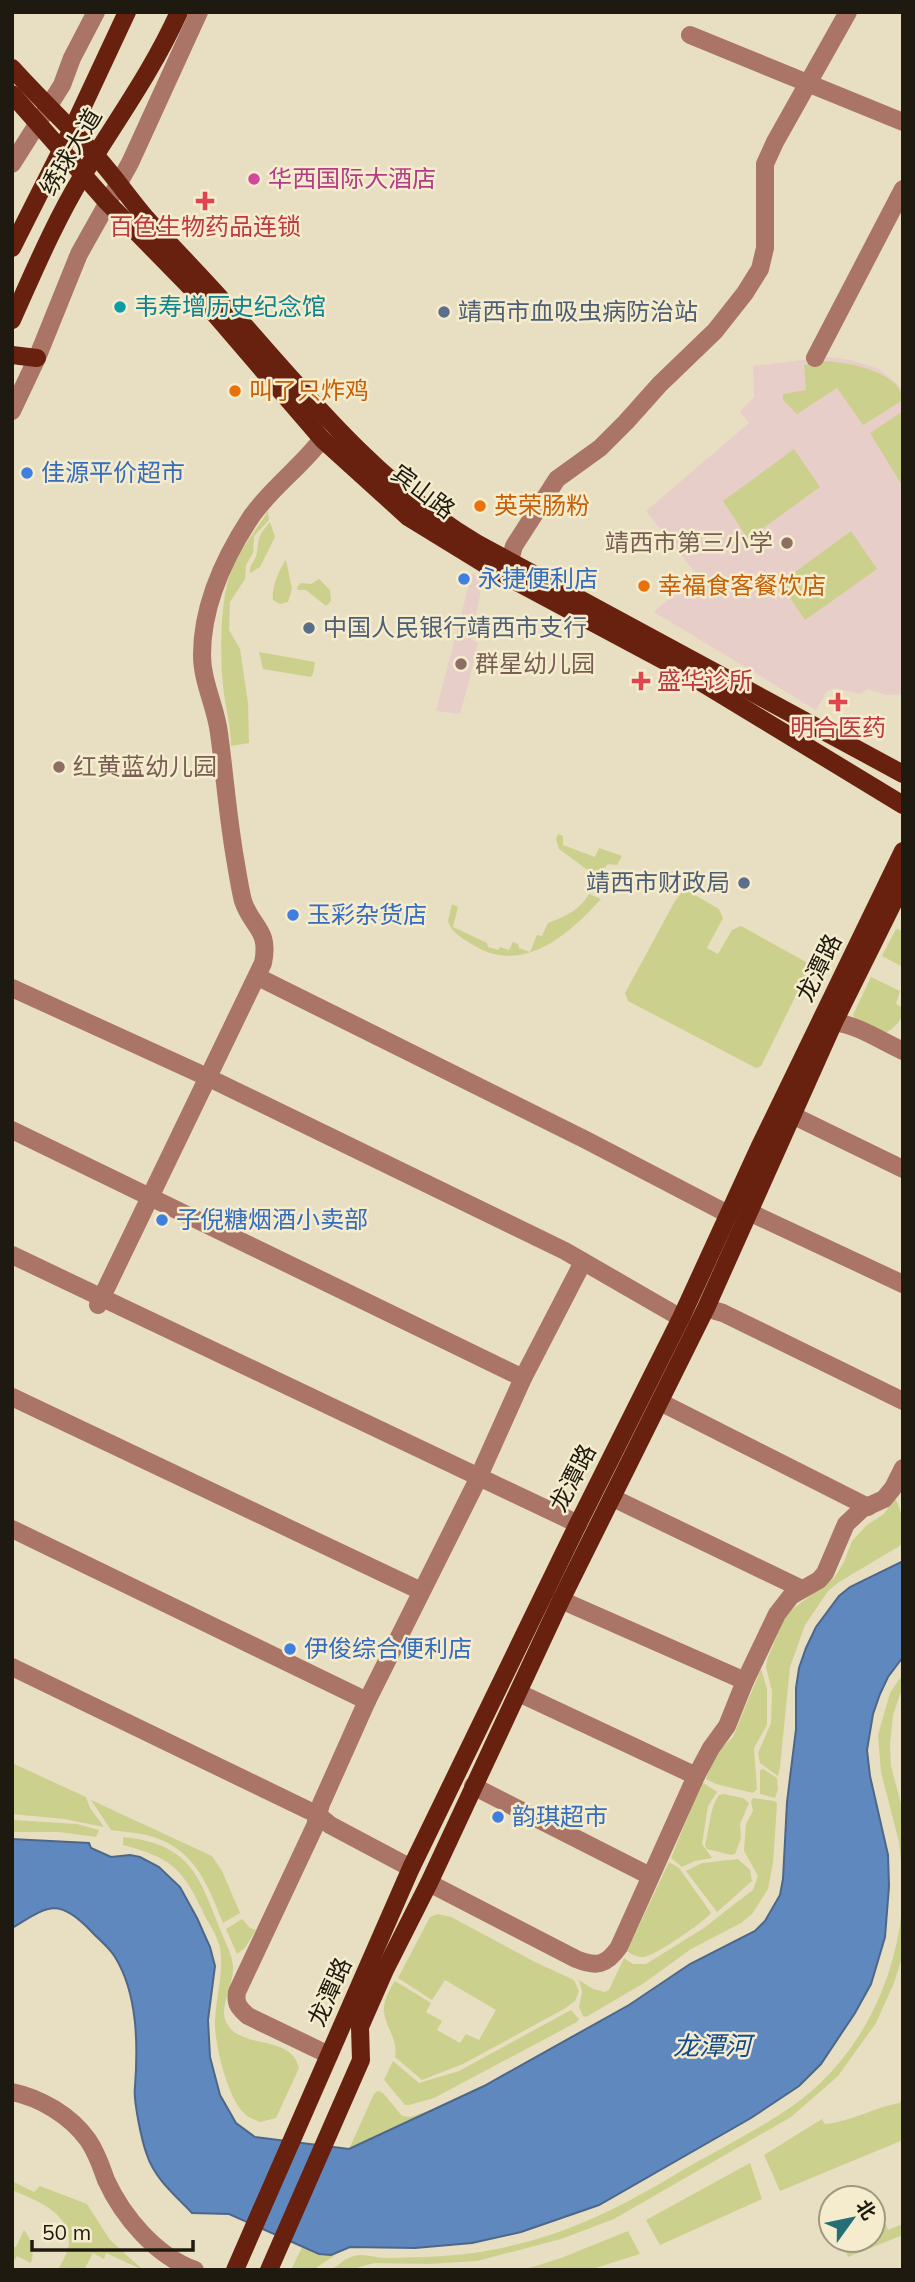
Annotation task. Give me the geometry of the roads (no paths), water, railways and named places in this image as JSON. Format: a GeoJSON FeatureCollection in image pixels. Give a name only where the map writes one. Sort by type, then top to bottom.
{"type":"FeatureCollection","features":[{"type":"Feature","properties":{"kind":"main road","name":"绣球大道"},"geometry":{"type":"LineString","coordinates":[[12,248],[127,12]]}},
{"type":"Feature","properties":{"kind":"main road","name":"绣球大道"},"geometry":{"type":"LineString","coordinates":[[12,320],[51,233],[84,173],[133,96],[179,12]]}},
{"type":"Feature","properties":{"kind":"main road","name":"宾山路"},"geometry":{"type":"LineString","coordinates":[[12,68],[96,157],[145,217],[336,427],[420,506],[460,534],[903,774]]}},
{"type":"Feature","properties":{"kind":"main road","name":"宾山路"},"geometry":{"type":"LineString","coordinates":[[12,94],[107,202],[200,298],[322,439],[408,517],[496,571],[676,667],[903,805]]}},
{"type":"Feature","properties":{"kind":"main road"},"geometry":{"type":"LineString","coordinates":[[12,355],[37,358]]}},
{"type":"Feature","properties":{"kind":"main road","name":"龙潭路"},"geometry":{"type":"LineString","coordinates":[[235,2270],[411,1868],[575,1529],[681,1318],[728,1214],[903,851]]}},
{"type":"Feature","properties":{"kind":"main road","name":"龙潭路"},"geometry":{"type":"LineString","coordinates":[[270,2267],[361,2060],[360,2027],[385,1970],[429,1883],[561,1600],[706,1308],[834,1023],[903,883]]}},
{"type":"Feature","properties":{"kind":"street"},"geometry":{"type":"LineString","coordinates":[[12,164],[62,85],[72,58],[96,12]]}},
{"type":"Feature","properties":{"kind":"street"},"geometry":{"type":"LineString","coordinates":[[12,411],[37,358],[79,254],[130,163],[199,12]]}},
{"type":"Feature","properties":{"kind":"street"},"geometry":{"type":"LineString","coordinates":[[510,560],[514,546],[557,480],[600,448],[715,331],[760,269],[765,248],[765,164],[848,12]]}},
{"type":"Feature","properties":{"kind":"street"},"geometry":{"type":"LineString","coordinates":[[690,35],[903,122]]}},
{"type":"Feature","properties":{"kind":"street"},"geometry":{"type":"LineString","coordinates":[[815,358],[903,189]]}},
{"type":"Feature","properties":{"kind":"street"},"geometry":{"type":"LineString","coordinates":[[100,1301],[258,977],[265,953],[264,935],[244,902],[233,851],[219,731],[202,655],[210,598],[251,517],[322,439]]}},
{"type":"Feature","properties":{"kind":"street"},"geometry":{"type":"LineString","coordinates":[[258,977],[586,1140],[728,1214]]}},
{"type":"Feature","properties":{"kind":"street"},"geometry":{"type":"LineString","coordinates":[[12,988],[207,1077],[565,1251],[681,1318]]}},
{"type":"Feature","properties":{"kind":"street"},"geometry":{"type":"LineString","coordinates":[[834,1023],[856,1029],[903,1051]]}},
{"type":"Feature","properties":{"kind":"street"},"geometry":{"type":"LineString","coordinates":[[793,1116],[903,1169]]}},
{"type":"Feature","properties":{"kind":"street"},"geometry":{"type":"LineString","coordinates":[[12,1130],[523,1378]]}},
{"type":"Feature","properties":{"kind":"street"},"geometry":{"type":"LineString","coordinates":[[749,1212],[903,1284]]}},
{"type":"Feature","properties":{"kind":"street"},"geometry":{"type":"LineString","coordinates":[[12,1255],[100,1301],[575,1529]]}},
{"type":"Feature","properties":{"kind":"street"},"geometry":{"type":"LineString","coordinates":[[329,2055],[248,2016],[239,2009],[235,2000],[367,1701],[477,1480],[523,1378],[583,1262]]}},
{"type":"Feature","properties":{"kind":"street"},"geometry":{"type":"LineString","coordinates":[[12,1266],[100,1301]]}},
{"type":"Feature","properties":{"kind":"street"},"geometry":{"type":"LineString","coordinates":[[706,1308],[723,1313],[903,1401]]}},
{"type":"Feature","properties":{"kind":"street"},"geometry":{"type":"LineString","coordinates":[[12,1397],[421,1591]]}},
{"type":"Feature","properties":{"kind":"street"},"geometry":{"type":"LineString","coordinates":[[660,1402],[868,1507]]}},
{"type":"Feature","properties":{"kind":"street"},"geometry":{"type":"LineString","coordinates":[[429,1883],[590,1965],[609,1960],[619,1947],[696,1776],[727,1726],[777,1614],[785,1603],[802,1589],[819,1580],[825,1573],[846,1524],[868,1507],[884,1499],[903,1468]]}},
{"type":"Feature","properties":{"kind":"street"},"geometry":{"type":"LineString","coordinates":[[613,1498],[802,1589]]}},
{"type":"Feature","properties":{"kind":"street"},"geometry":{"type":"LineString","coordinates":[[12,1529],[367,1701]]}},
{"type":"Feature","properties":{"kind":"street"},"geometry":{"type":"LineString","coordinates":[[561,1600],[745,1681]]}},
{"type":"Feature","properties":{"kind":"street"},"geometry":{"type":"LineString","coordinates":[[12,1667],[318,1815],[330,1825],[411,1868]]}},
{"type":"Feature","properties":{"kind":"street"},"geometry":{"type":"LineString","coordinates":[[519,1693],[696,1776]]}},
{"type":"Feature","properties":{"kind":"street"},"geometry":{"type":"LineString","coordinates":[[473,1786],[650,1876]]}},
{"type":"Feature","properties":{"kind":"street"},"geometry":{"type":"LineString","coordinates":[[12,2092],[30,2096],[75,2124],[88,2140],[107,2181],[136,2225],[172,2260],[195,2270]]}},
{"type":"Feature","properties":{"kind":"water","name":"龙潭河"},"geometry":{"type":"Polygon","coordinates":[[[903,1561],[903,1657],[888,1677],[880,1694],[873,1714],[867,1750],[870,1776],[888,1855],[889,1886],[885,1937],[871,1984],[855,2013],[821,2064],[799,2086],[751,2118],[599,2205],[521,2232],[472,2243],[415,2248],[350,2247],[331,2255],[319,2254],[229,2214],[192,2213],[166,2186],[151,2164],[138,2121],[135,2093],[135,2020],[123,1972],[107,1946],[69,1912],[52,1908],[43,1910],[12,1928],[12,1839],[89,1843],[91,1848],[111,1857],[140,1857],[159,1867],[180,1887],[210,1947],[215,1966],[208,2020],[210,2057],[220,2095],[236,2123],[255,2137],[349,2149],[484,2086],[629,2005],[690,1964],[755,1931],[765,1921],[780,1895],[783,1879],[787,1802],[796,1729],[796,1688],[806,1648],[816,1627],[839,1596],[850,1587],[903,1561]]]}},
{"type":"Feature","properties":{"kind":"place","name":"华西国际大酒店"},"geometry":{"type":"Point","coordinates":[254,179]}},
{"type":"Feature","properties":{"kind":"place","name":"百色生物药品连锁"},"geometry":{"type":"Point","coordinates":[205,201]}},
{"type":"Feature","properties":{"kind":"place","name":"韦寿增历史纪念馆"},"geometry":{"type":"Point","coordinates":[120,307]}},
{"type":"Feature","properties":{"kind":"place","name":"靖西市血吸虫病防治站"},"geometry":{"type":"Point","coordinates":[444,312]}},
{"type":"Feature","properties":{"kind":"place","name":"叫了只炸鸡"},"geometry":{"type":"Point","coordinates":[235,391]}},
{"type":"Feature","properties":{"kind":"place","name":"佳源平价超市"},"geometry":{"type":"Point","coordinates":[27,473]}},
{"type":"Feature","properties":{"kind":"place","name":"英荣肠粉"},"geometry":{"type":"Point","coordinates":[480,506]}},
{"type":"Feature","properties":{"kind":"place","name":"靖西市第三小学"},"geometry":{"type":"Point","coordinates":[787,543]}},
{"type":"Feature","properties":{"kind":"place","name":"永捷便利店"},"geometry":{"type":"Point","coordinates":[464,579]}},
{"type":"Feature","properties":{"kind":"place","name":"幸福食客餐饮店"},"geometry":{"type":"Point","coordinates":[644,586]}},
{"type":"Feature","properties":{"kind":"place","name":"中国人民银行靖西市支行"},"geometry":{"type":"Point","coordinates":[309,628]}},
{"type":"Feature","properties":{"kind":"place","name":"群星幼儿园"},"geometry":{"type":"Point","coordinates":[461,664]}},
{"type":"Feature","properties":{"kind":"place","name":"盛华诊所"},"geometry":{"type":"Point","coordinates":[641,681]}},
{"type":"Feature","properties":{"kind":"place","name":"明合医药"},"geometry":{"type":"Point","coordinates":[838,702]}},
{"type":"Feature","properties":{"kind":"place","name":"红黄蓝幼儿园"},"geometry":{"type":"Point","coordinates":[59,767]}},
{"type":"Feature","properties":{"kind":"place","name":"靖西市财政局"},"geometry":{"type":"Point","coordinates":[744,883]}},
{"type":"Feature","properties":{"kind":"place","name":"玉彩杂货店"},"geometry":{"type":"Point","coordinates":[293,915]}},
{"type":"Feature","properties":{"kind":"place","name":"子倪糖烟酒小卖部"},"geometry":{"type":"Point","coordinates":[162,1220]}},
{"type":"Feature","properties":{"kind":"place","name":"伊俊综合便利店"},"geometry":{"type":"Point","coordinates":[290,1649]}},
{"type":"Feature","properties":{"kind":"place","name":"韵琪超市"},"geometry":{"type":"Point","coordinates":[498,1817]}}]}
